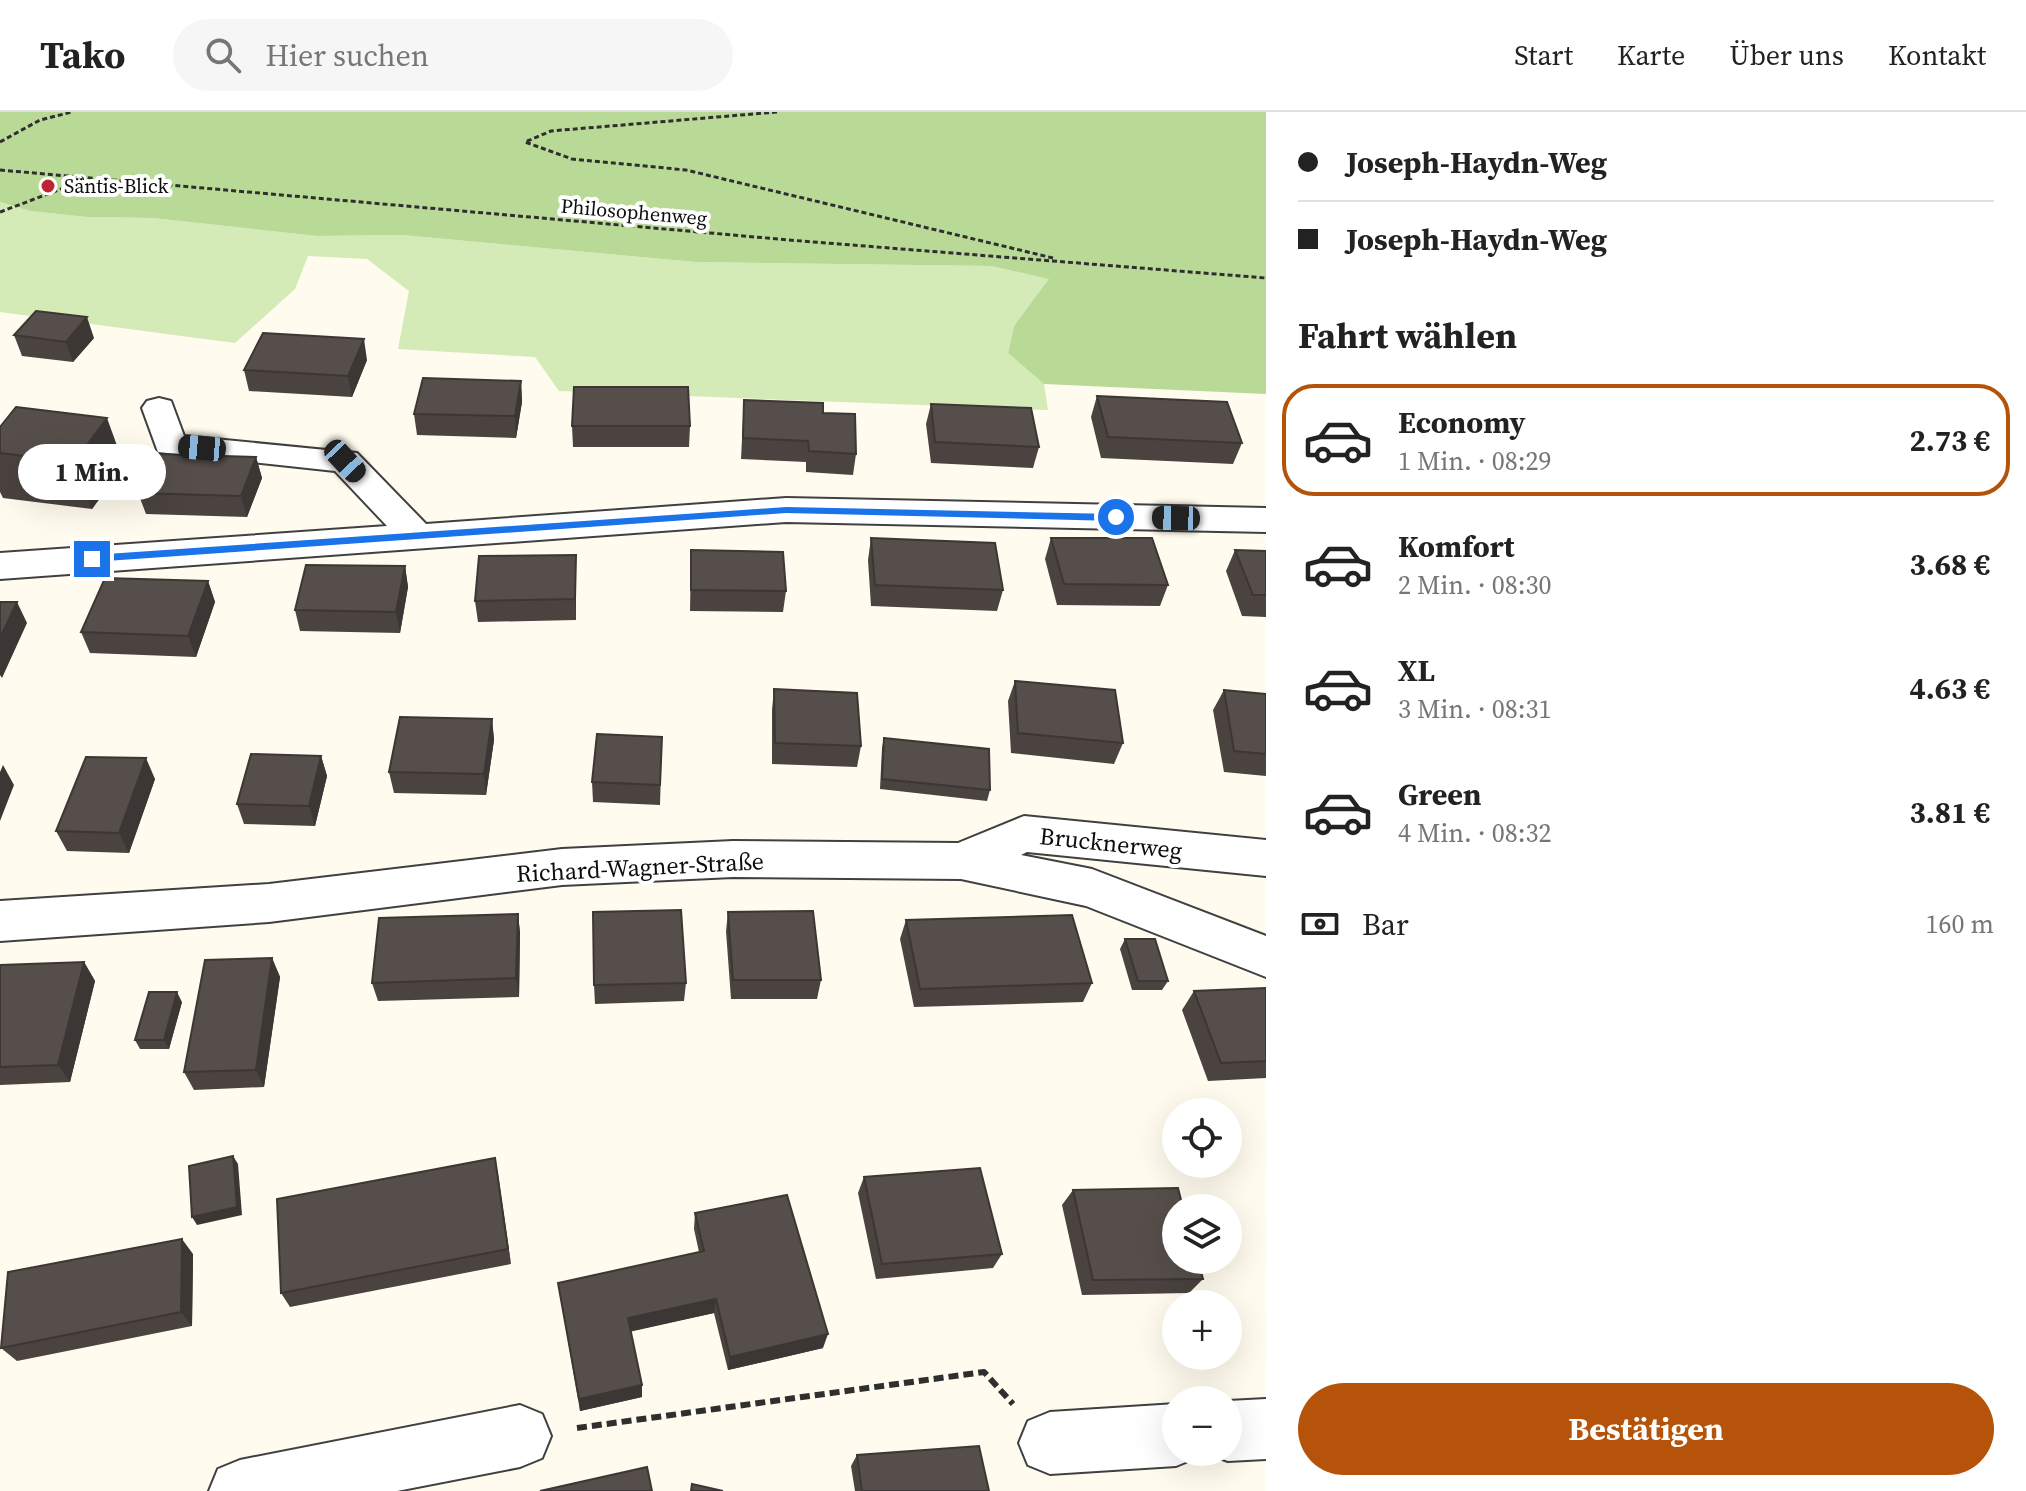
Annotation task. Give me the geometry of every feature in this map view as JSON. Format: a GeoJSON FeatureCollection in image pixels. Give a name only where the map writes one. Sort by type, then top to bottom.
{"type":"FeatureCollection","features":[{"type":"Feature","properties":{"kind":"street"},"geometry":{"type":"LineString","coordinates":[[159,408],[170,445],[345,461],[415,534]]}},
{"type":"Feature","properties":{"kind":"street"},"geometry":{"type":"LineString","coordinates":[[0,566],[415,534],[786,510],[1266,520]]}},
{"type":"Feature","properties":{"kind":"street","name":"Brucknerweg"},"geometry":{"type":"LineString","coordinates":[[961,861],[1024,834],[1266,858]]}},
{"type":"Feature","properties":{"kind":"street","name":"Richard-Wagner-Straße"},"geometry":{"type":"LineString","coordinates":[[0,921],[269,903],[562,867],[733,859],[961,861],[1092,888],[1266,957]]}},
{"type":"Feature","properties":{"kind":"street"},"geometry":{"type":"LineString","coordinates":[[1242,1430],[1266,1429]]}},
{"type":"Feature","properties":{"kind":"street"},"geometry":{"type":"LineString","coordinates":[[240,1491],[520,1436]]}},
{"type":"Feature","properties":{"kind":"street"},"geometry":{"type":"LineString","coordinates":[[1050,1443],[1162,1436]]}},
{"type":"Feature","properties":{"kind":"path"},"geometry":{"type":"LineString","coordinates":[[0,142],[40,120],[72,112]]}},
{"type":"Feature","properties":{"kind":"path"},"geometry":{"type":"LineString","coordinates":[[777,112],[551,131],[525,142],[572,159],[686,170],[1070,262]]}},
{"type":"Feature","properties":{"kind":"path","name":"Philosophenweg"},"geometry":{"type":"LineString","coordinates":[[0,170],[1266,278]]}},
{"type":"Feature","properties":{"kind":"path"},"geometry":{"type":"LineString","coordinates":[[0,212],[87,179]]}},
{"type":"Feature","properties":{"kind":"path"},"geometry":{"type":"LineString","coordinates":[[520,1436],[984,1372]]}},
{"type":"Feature","properties":{"kind":"green space"},"geometry":{"type":"Polygon","coordinates":[[[0,112],[1266,112],[1266,394],[1044,384],[1008,353],[1014,326],[1049,279],[991,266],[695,262],[402,235],[317,236],[152,218],[87,217],[30,211],[0,202],[0,112]]]}},
{"type":"Feature","properties":{"kind":"green space"},"geometry":{"type":"Polygon","coordinates":[[[0,202],[30,211],[87,217],[152,218],[317,236],[402,235],[695,262],[991,266],[1050,279],[1014,326],[1008,353],[1044,384],[1048,410],[559,391],[535,357],[398,349],[409,291],[367,259],[308,256],[295,289],[235,343],[0,312],[0,202]]]}},
{"type":"Feature","properties":{"kind":"building"},"geometry":{"type":"Polygon","coordinates":[[[36,311],[87,317],[66,342],[14,335],[36,311]]]}},
{"type":"Feature","properties":{"kind":"building"},"geometry":{"type":"Polygon","coordinates":[[[263,333],[364,339],[348,376],[244,370],[263,333]]]}},
{"type":"Feature","properties":{"kind":"building"},"geometry":{"type":"Polygon","coordinates":[[[423,378],[521,381],[515,416],[414,414],[423,378]]]}},
{"type":"Feature","properties":{"kind":"building"},"geometry":{"type":"Polygon","coordinates":[[[574,387],[688,387],[690,426],[572,426],[574,387]]]}},
{"type":"Feature","properties":{"kind":"building"},"geometry":{"type":"Polygon","coordinates":[[[1097,396],[1227,402],[1242,443],[1108,437],[1097,396]]]}},
{"type":"Feature","properties":{"kind":"building"},"geometry":{"type":"Polygon","coordinates":[[[744,400],[823,403],[823,413],[855,414],[856,454],[809,451],[808,441],[743,438],[744,400]]]}},
{"type":"Feature","properties":{"kind":"building"},"geometry":{"type":"Polygon","coordinates":[[[931,404],[1031,408],[1039,447],[935,442],[931,404]]]}},
{"type":"Feature","properties":{"kind":"building"},"geometry":{"type":"Polygon","coordinates":[[[16,407],[107,418],[74,462],[0,453],[0,427],[16,407]]]}},
{"type":"Feature","properties":{"kind":"building"},"geometry":{"type":"Polygon","coordinates":[[[156,454],[256,457],[241,496],[138,493],[156,454]]]}},
{"type":"Feature","properties":{"kind":"building"},"geometry":{"type":"Polygon","coordinates":[[[871,538],[995,543],[1003,590],[875,585],[871,538]]]}},
{"type":"Feature","properties":{"kind":"building"},"geometry":{"type":"Polygon","coordinates":[[[1051,538],[1152,538],[1168,585],[1064,584],[1051,538]]]}},
{"type":"Feature","properties":{"kind":"building"},"geometry":{"type":"Polygon","coordinates":[[[691,550],[783,552],[786,591],[691,590],[691,550]]]}},
{"type":"Feature","properties":{"kind":"building"},"geometry":{"type":"Polygon","coordinates":[[[1235,550],[1266,551],[1266,595],[1253,595],[1235,550]]]}},
{"type":"Feature","properties":{"kind":"building"},"geometry":{"type":"Polygon","coordinates":[[[576,555],[575,599],[475,601],[479,556],[576,555]]]}},
{"type":"Feature","properties":{"kind":"building"},"geometry":{"type":"Polygon","coordinates":[[[306,565],[405,566],[396,612],[295,610],[306,565]]]}},
{"type":"Feature","properties":{"kind":"building"},"geometry":{"type":"Polygon","coordinates":[[[105,578],[208,581],[188,636],[81,632],[105,578]]]}},
{"type":"Feature","properties":{"kind":"building"},"geometry":{"type":"Polygon","coordinates":[[[0,602],[17,602],[0,638],[0,602]]]}},
{"type":"Feature","properties":{"kind":"building"},"geometry":{"type":"Polygon","coordinates":[[[1015,681],[1115,690],[1123,743],[1018,733],[1015,681]]]}},
{"type":"Feature","properties":{"kind":"building"},"geometry":{"type":"Polygon","coordinates":[[[774,689],[857,693],[861,746],[775,743],[774,689]]]}},
{"type":"Feature","properties":{"kind":"building"},"geometry":{"type":"Polygon","coordinates":[[[1224,690],[1266,694],[1266,754],[1234,751],[1224,690]]]}},
{"type":"Feature","properties":{"kind":"building"},"geometry":{"type":"Polygon","coordinates":[[[400,717],[492,719],[484,774],[389,772],[400,717]]]}},
{"type":"Feature","properties":{"kind":"building"},"geometry":{"type":"Polygon","coordinates":[[[597,734],[662,737],[660,785],[592,782],[597,734]]]}},
{"type":"Feature","properties":{"kind":"building"},"geometry":{"type":"Polygon","coordinates":[[[884,738],[989,749],[990,790],[882,779],[884,738]]]}},
{"type":"Feature","properties":{"kind":"building"},"geometry":{"type":"Polygon","coordinates":[[[251,754],[321,756],[309,806],[237,804],[251,754]]]}},
{"type":"Feature","properties":{"kind":"building"},"geometry":{"type":"Polygon","coordinates":[[[86,757],[146,758],[119,833],[56,831],[86,757]]]}},
{"type":"Feature","properties":{"kind":"building"},"geometry":{"type":"Polygon","coordinates":[[[681,910],[686,983],[594,985],[593,912],[681,910]]]}},
{"type":"Feature","properties":{"kind":"building"},"geometry":{"type":"Polygon","coordinates":[[[813,911],[821,980],[733,980],[728,912],[813,911]]]}},
{"type":"Feature","properties":{"kind":"building"},"geometry":{"type":"Polygon","coordinates":[[[518,914],[516,978],[372,983],[379,918],[518,914]]]}},
{"type":"Feature","properties":{"kind":"building"},"geometry":{"type":"Polygon","coordinates":[[[1072,915],[1092,983],[920,989],[906,920],[1072,915]]]}},
{"type":"Feature","properties":{"kind":"building"},"geometry":{"type":"Polygon","coordinates":[[[1125,939],[1155,939],[1168,981],[1138,981],[1125,939]]]}},
{"type":"Feature","properties":{"kind":"building"},"geometry":{"type":"Polygon","coordinates":[[[272,958],[256,1070],[184,1072],[205,960],[272,958]]]}},
{"type":"Feature","properties":{"kind":"building"},"geometry":{"type":"Polygon","coordinates":[[[84,962],[58,1065],[0,1067],[0,965],[84,962]]]}},
{"type":"Feature","properties":{"kind":"building"},"geometry":{"type":"Polygon","coordinates":[[[1266,988],[1266,1061],[1221,1063],[1194,991],[1266,988]]]}},
{"type":"Feature","properties":{"kind":"building"},"geometry":{"type":"Polygon","coordinates":[[[149,992],[177,992],[164,1040],[135,1040],[149,992]]]}},
{"type":"Feature","properties":{"kind":"building"},"geometry":{"type":"Polygon","coordinates":[[[233,1156],[237,1207],[192,1217],[189,1166],[233,1156]]]}},
{"type":"Feature","properties":{"kind":"building"},"geometry":{"type":"Polygon","coordinates":[[[495,1158],[508,1249],[281,1293],[277,1199],[495,1158]]]}},
{"type":"Feature","properties":{"kind":"building"},"geometry":{"type":"Polygon","coordinates":[[[980,1168],[1002,1254],[882,1264],[864,1177],[980,1168]]]}},
{"type":"Feature","properties":{"kind":"building"},"geometry":{"type":"Polygon","coordinates":[[[1178,1188],[1180,1194],[1162,1194],[1162,1274],[1202,1274],[1203,1279],[1093,1280],[1073,1190],[1178,1188]]]}},
{"type":"Feature","properties":{"kind":"building"},"geometry":{"type":"Polygon","coordinates":[[[787,1195],[828,1334],[730,1357],[716,1299],[628,1318],[642,1385],[579,1399],[558,1283],[704,1251],[695,1213],[787,1195]]]}},
{"type":"Feature","properties":{"kind":"building"},"geometry":{"type":"Polygon","coordinates":[[[182,1239],[181,1312],[1,1348],[8,1272],[182,1239]]]}},
{"type":"Feature","properties":{"kind":"building"},"geometry":{"type":"Polygon","coordinates":[[[979,1446],[989,1491],[862,1491],[857,1455],[979,1446]]]}},
{"type":"Feature","properties":{"kind":"building"},"geometry":{"type":"Polygon","coordinates":[[[647,1467],[652,1491],[540,1491],[647,1467]]]}},
{"type":"Feature","properties":{"kind":"building"},"geometry":{"type":"Polygon","coordinates":[[[692,1484],[723,1491],[691,1491],[692,1484]]]}},
{"type":"Feature","properties":{"kind":"place","name":"Säntis-Blick"},"geometry":{"type":"Point","coordinates":[48,186]}},
{"type":"Feature","properties":{"kind":"route"},"geometry":{"type":"LineString","coordinates":[[92,559],[786,510],[1116,517]]}}]}
